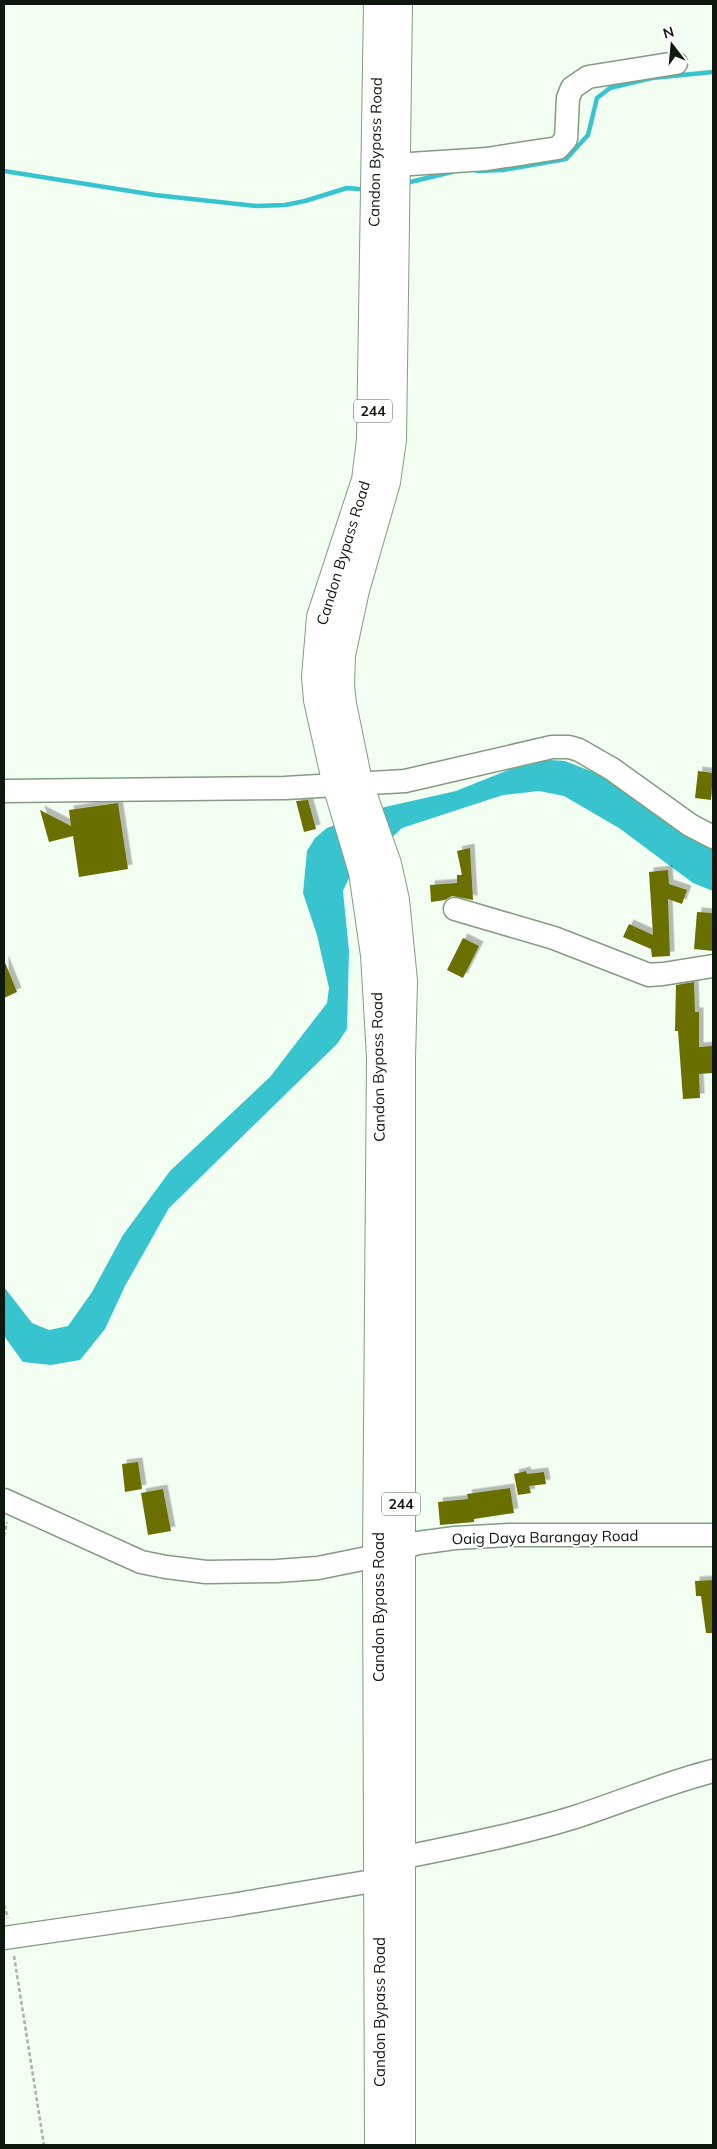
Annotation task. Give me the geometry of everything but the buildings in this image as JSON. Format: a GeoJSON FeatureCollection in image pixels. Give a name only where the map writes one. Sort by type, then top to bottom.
{"type":"FeatureCollection","features":[{"type":"Feature","properties":{"kind":"highway","name":"Candon Bypass Road"},"geometry":{"type":"LineString","coordinates":[[378,4],[371,440],[366,480],[321,616],[317,658],[318,700],[375,868],[375,955],[381,1057],[394,1873],[401,2145]]}},
{"type":"Feature","properties":{"kind":"highway","name":"Candon Bypass Road"},"geometry":{"type":"LineString","coordinates":[[350,793],[342,704],[341,655],[355,590],[386,482],[392,440],[394,165],[398,4]]}},
{"type":"Feature","properties":{"kind":"highway","name":"Candon Bypass Road"},"geometry":{"type":"LineString","coordinates":[[379,2145],[394,1873]]}},
{"type":"Feature","properties":{"kind":"street"},"geometry":{"type":"LineString","coordinates":[[394,165],[486,159],[558,148],[566,139],[568,98],[572,88],[580,82],[588,77],[676,62]]}},
{"type":"Feature","properties":{"kind":"street"},"geometry":{"type":"LineString","coordinates":[[4,791],[285,788],[350,793],[552,747],[569,747],[579,750],[612,769],[690,825],[713,837]]}},
{"type":"Feature","properties":{"kind":"street"},"geometry":{"type":"LineString","coordinates":[[455,908],[554,938],[649,974],[695,970],[713,966]]}},
{"type":"Feature","properties":{"kind":"street","name":"Oaig Daya Barangay Road"},"geometry":{"type":"LineString","coordinates":[[4,1500],[141,1562],[166,1568],[206,1572],[277,1571],[318,1568],[433,1540],[509,1535],[713,1536]]}},
{"type":"Feature","properties":{"kind":"street"},"geometry":{"type":"LineString","coordinates":[[7,1937],[232,1905],[394,1873],[503,1837],[572,1818],[689,1777],[713,1771]]}},
{"type":"Feature","properties":{"kind":"path"},"geometry":{"type":"LineString","coordinates":[[4,1905],[7,1937],[44,2145]]}},
{"type":"Feature","properties":{"kind":"water"},"geometry":{"type":"Polygon","coordinates":[[[535,759],[565,761],[603,776],[713,847],[713,891],[693,883],[619,828],[564,796],[539,791],[503,795],[402,828],[349,878],[343,891],[349,951],[347,1029],[337,1044],[169,1208],[125,1286],[105,1329],[80,1360],[51,1365],[23,1362],[4,1336],[4,1287],[32,1323],[49,1330],[68,1326],[92,1292],[123,1235],[170,1171],[270,1077],[327,1003],[329,988],[317,935],[303,893],[307,851],[315,838],[327,828],[385,807],[456,791],[535,759]]]}},
{"type":"Feature","properties":{"kind":"waterway"},"geometry":{"type":"LineString","coordinates":[[477,171],[503,170],[566,159],[588,135],[597,98],[610,88],[652,78],[713,72]]}},
{"type":"Feature","properties":{"kind":"waterway"},"geometry":{"type":"LineString","coordinates":[[4,171],[155,195],[256,206],[285,205],[347,188],[359,189]]}},
{"type":"Feature","properties":{"kind":"waterway"},"geometry":{"type":"LineString","coordinates":[[406,183],[452,172]]}}]}
